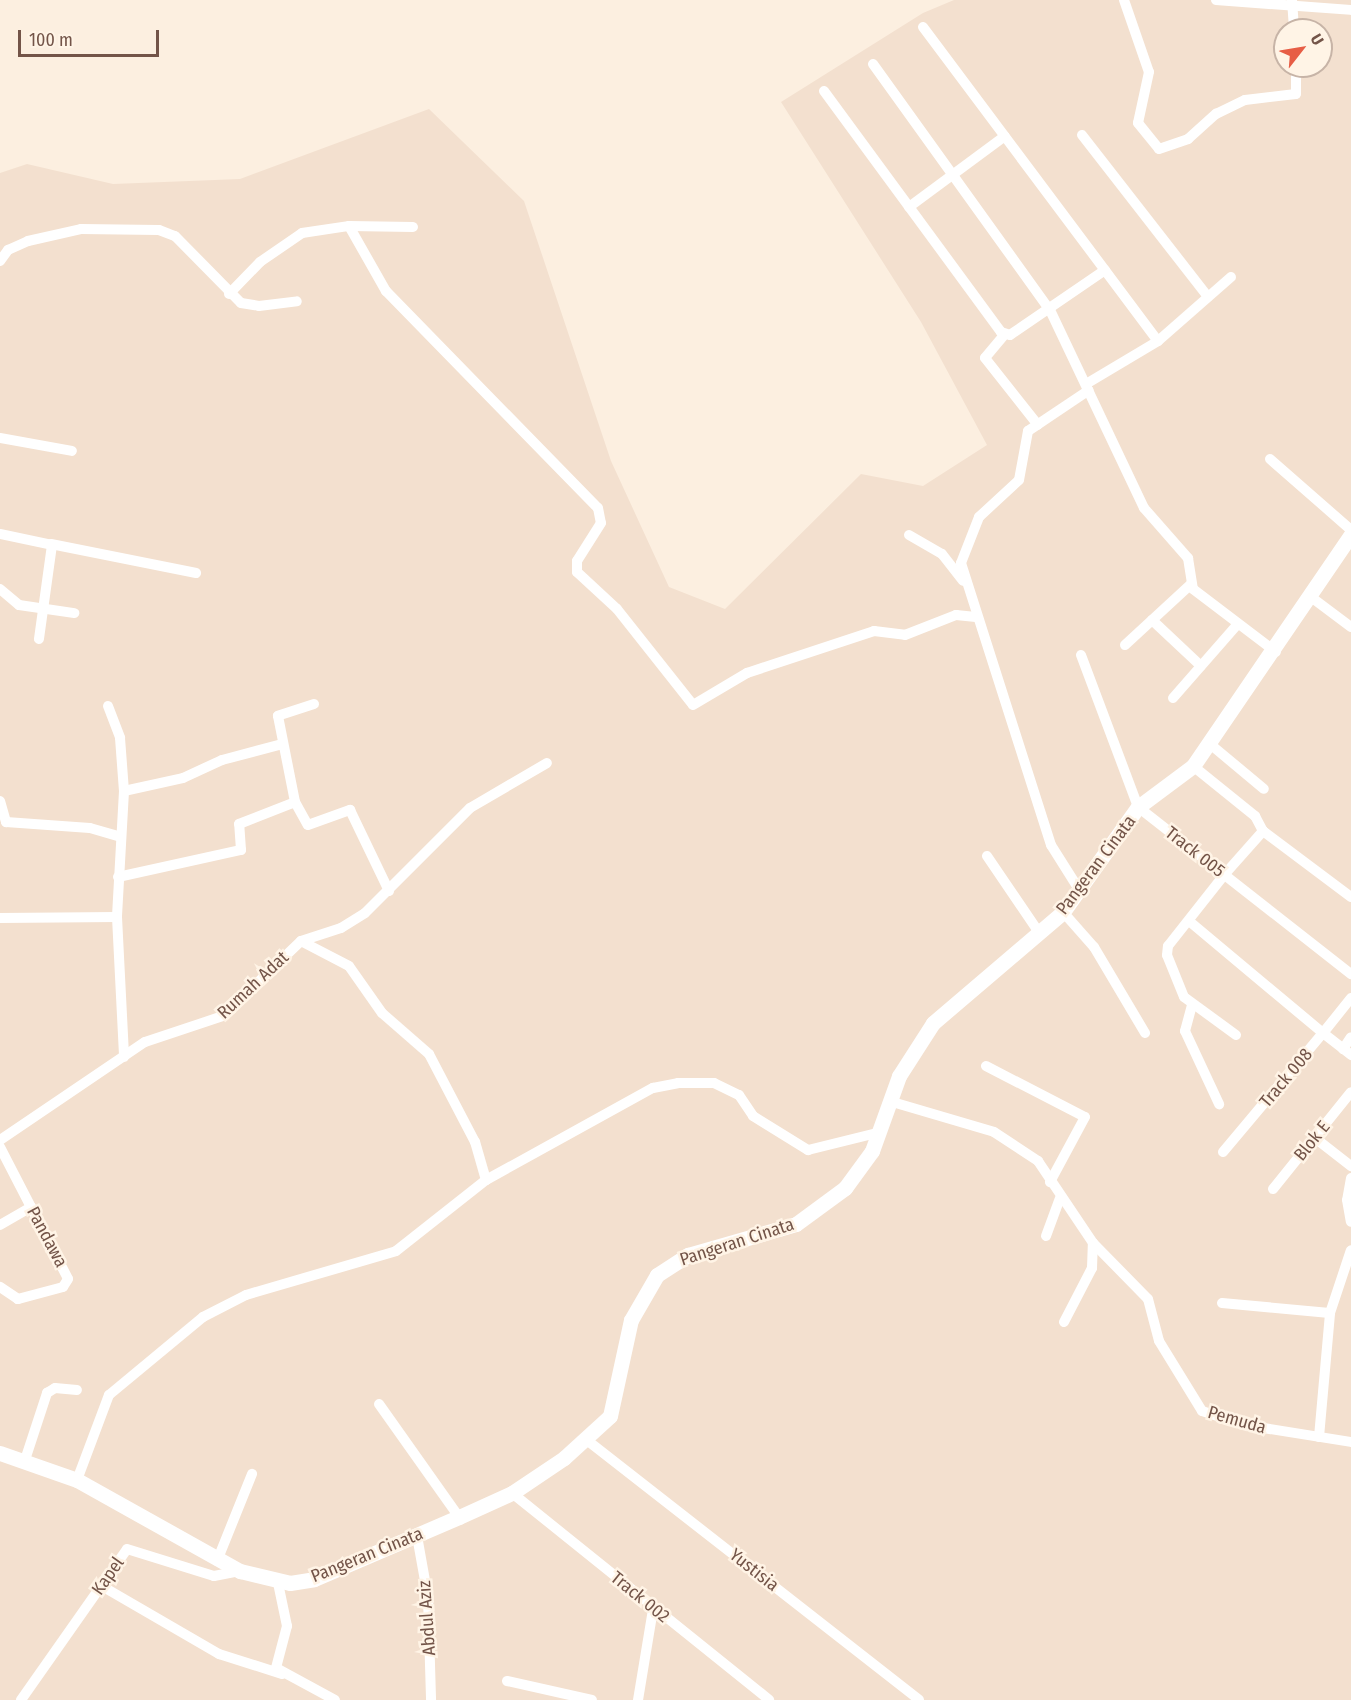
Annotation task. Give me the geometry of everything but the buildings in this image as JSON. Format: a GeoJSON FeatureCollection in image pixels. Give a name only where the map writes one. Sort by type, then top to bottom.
{"type":"FeatureCollection","features":[{"type":"Feature","properties":{"kind":"street"},"geometry":{"type":"LineString","coordinates":[[1124,0],[1149,72],[1138,123],[1159,149],[1188,140],[1216,114],[1245,100],[1296,94],[1296,78]]}},
{"type":"Feature","properties":{"kind":"street"},"geometry":{"type":"LineString","coordinates":[[1216,0],[1351,10]]}},
{"type":"Feature","properties":{"kind":"street"},"geometry":{"type":"LineString","coordinates":[[923,27],[1158,340]]}},
{"type":"Feature","properties":{"kind":"street"},"geometry":{"type":"LineString","coordinates":[[873,64],[1050,310],[1144,508],[1188,558],[1191,584],[1203,600],[1276,652]]}},
{"type":"Feature","properties":{"kind":"street"},"geometry":{"type":"LineString","coordinates":[[824,91],[1005,334]]}},
{"type":"Feature","properties":{"kind":"street"},"geometry":{"type":"LineString","coordinates":[[1082,135],[1208,297]]}},
{"type":"Feature","properties":{"kind":"street"},"geometry":{"type":"LineString","coordinates":[[909,207],[1005,136]]}},
{"type":"Feature","properties":{"kind":"street"},"geometry":{"type":"LineString","coordinates":[[349,226],[386,291],[598,508],[601,523],[577,561],[577,572],[617,609],[689,702],[696,705],[728,684],[874,631],[905,634],[957,615],[976,617]]}},
{"type":"Feature","properties":{"kind":"street"},"geometry":{"type":"LineString","coordinates":[[229,294],[260,262],[302,233],[349,226],[413,227]]}},
{"type":"Feature","properties":{"kind":"street"},"geometry":{"type":"LineString","coordinates":[[0,261],[8,250],[28,240],[81,229],[159,230],[175,236],[229,294],[250,307],[297,301]]}},
{"type":"Feature","properties":{"kind":"street"},"geometry":{"type":"LineString","coordinates":[[1038,424],[985,358],[1005,334],[1050,310],[1105,270]]}},
{"type":"Feature","properties":{"kind":"street"},"geometry":{"type":"LineString","coordinates":[[1080,891],[1051,845],[1005,689],[976,617],[961,563],[967,541],[985,508],[1019,480],[1024,436],[1088,387],[1158,340],[1232,277]]}},
{"type":"Feature","properties":{"kind":"street"},"geometry":{"type":"LineString","coordinates":[[0,438],[72,451]]}},
{"type":"Feature","properties":{"kind":"street"},"geometry":{"type":"LineString","coordinates":[[1270,459],[1351,532]]}},
{"type":"Feature","properties":{"kind":"street","name":"Pangeran Cinata"},"geometry":{"type":"LineString","coordinates":[[0,1454],[25,1460],[77,1480],[217,1561],[240,1571],[278,1582],[314,1579],[512,1493],[588,1441],[610,1416],[631,1320],[657,1275],[688,1256],[775,1232],[814,1213],[845,1188],[881,1132],[889,1101],[910,1057],[923,1038],[966,991],[1040,934],[1063,912],[1138,807],[1193,766],[1276,652],[1311,597],[1346,551],[1351,532]]}},
{"type":"Feature","properties":{"kind":"street"},"geometry":{"type":"LineString","coordinates":[[0,534],[196,573]]}},
{"type":"Feature","properties":{"kind":"street"},"geometry":{"type":"LineString","coordinates":[[909,535],[942,555],[965,584]]}},
{"type":"Feature","properties":{"kind":"street"},"geometry":{"type":"LineString","coordinates":[[39,639],[51,544]]}},
{"type":"Feature","properties":{"kind":"street"},"geometry":{"type":"LineString","coordinates":[[1125,645],[1191,584]]}},
{"type":"Feature","properties":{"kind":"street"},"geometry":{"type":"LineString","coordinates":[[0,589],[20,605],[74,613]]}},
{"type":"Feature","properties":{"kind":"street"},"geometry":{"type":"LineString","coordinates":[[1311,597],[1351,627]]}},
{"type":"Feature","properties":{"kind":"street"},"geometry":{"type":"LineString","coordinates":[[1152,620],[1201,666]]}},
{"type":"Feature","properties":{"kind":"street"},"geometry":{"type":"LineString","coordinates":[[1173,698],[1237,625]]}},
{"type":"Feature","properties":{"kind":"street"},"geometry":{"type":"LineString","coordinates":[[1082,655],[1138,807]]}},
{"type":"Feature","properties":{"kind":"street"},"geometry":{"type":"LineString","coordinates":[[314,704],[279,714],[282,744],[295,802],[308,825],[350,810],[389,891]]}},
{"type":"Feature","properties":{"kind":"street"},"geometry":{"type":"LineString","coordinates":[[108,706],[120,738],[124,791],[117,917],[124,1057]]}},
{"type":"Feature","properties":{"kind":"street"},"geometry":{"type":"LineString","coordinates":[[124,791],[183,778],[222,760],[282,744]]}},
{"type":"Feature","properties":{"kind":"street"},"geometry":{"type":"LineString","coordinates":[[1210,744],[1264,789]]}},
{"type":"Feature","properties":{"kind":"street","name":"Rumah Adat"},"geometry":{"type":"LineString","coordinates":[[0,1140],[154,1037],[215,1021],[301,941],[349,924],[389,891],[470,808],[547,763]]}},
{"type":"Feature","properties":{"kind":"street"},"geometry":{"type":"LineString","coordinates":[[1193,766],[1256,816],[1263,831],[1351,897]]}},
{"type":"Feature","properties":{"kind":"street"},"geometry":{"type":"LineString","coordinates":[[0,801],[6,822],[90,828],[121,837]]}},
{"type":"Feature","properties":{"kind":"street"},"geometry":{"type":"LineString","coordinates":[[118,877],[237,851],[243,846],[239,824],[295,802]]}},
{"type":"Feature","properties":{"kind":"street","name":"Track 005"},"geometry":{"type":"LineString","coordinates":[[1138,807],[1351,974]]}},
{"type":"Feature","properties":{"kind":"street"},"geometry":{"type":"LineString","coordinates":[[1236,1035],[1192,1005],[1178,988],[1167,955],[1168,946],[1224,875],[1263,831]]}},
{"type":"Feature","properties":{"kind":"street"},"geometry":{"type":"LineString","coordinates":[[987,856],[1040,934]]}},
{"type":"Feature","properties":{"kind":"street"},"geometry":{"type":"LineString","coordinates":[[1063,912],[1094,947],[1145,1033]]}},
{"type":"Feature","properties":{"kind":"street"},"geometry":{"type":"LineString","coordinates":[[0,918],[117,917]]}},
{"type":"Feature","properties":{"kind":"street"},"geometry":{"type":"LineString","coordinates":[[1189,921],[1323,1033],[1351,998]]}},
{"type":"Feature","properties":{"kind":"street"},"geometry":{"type":"LineString","coordinates":[[301,941],[350,966],[382,1013],[429,1054],[475,1142],[486,1180]]}},
{"type":"Feature","properties":{"kind":"street"},"geometry":{"type":"LineString","coordinates":[[1192,1005],[1185,1031],[1219,1104]]}},
{"type":"Feature","properties":{"kind":"street","name":"Track 008"},"geometry":{"type":"LineString","coordinates":[[1223,1152],[1323,1033],[1347,1052],[1351,1037]]}},
{"type":"Feature","properties":{"kind":"street"},"geometry":{"type":"LineString","coordinates":[[986,1066],[1085,1117],[1050,1182]]}},
{"type":"Feature","properties":{"kind":"street"},"geometry":{"type":"LineString","coordinates":[[77,1480],[109,1395],[210,1312],[246,1295],[396,1251],[486,1180],[653,1088],[678,1083],[714,1083],[738,1095],[753,1116],[808,1150],[881,1132]]}},
{"type":"Feature","properties":{"kind":"street","name":"Blok E"},"geometry":{"type":"LineString","coordinates":[[1273,1189],[1351,1092]]}},
{"type":"Feature","properties":{"kind":"street"},"geometry":{"type":"LineString","coordinates":[[889,1101],[1011,1140],[1038,1161],[1060,1198],[1093,1243],[1092,1268],[1064,1322]]}},
{"type":"Feature","properties":{"kind":"street"},"geometry":{"type":"LineString","coordinates":[[1315,1138],[1351,1166]]}},
{"type":"Feature","properties":{"kind":"street","name":"Pandawa"},"geometry":{"type":"LineString","coordinates":[[0,1147],[68,1281],[19,1299],[0,1287]]}},
{"type":"Feature","properties":{"kind":"street"},"geometry":{"type":"LineString","coordinates":[[1351,1178],[1347,1200],[1351,1222]]}},
{"type":"Feature","properties":{"kind":"street"},"geometry":{"type":"LineString","coordinates":[[1046,1236],[1060,1198]]}},
{"type":"Feature","properties":{"kind":"street"},"geometry":{"type":"LineString","coordinates":[[0,1225],[31,1207]]}},
{"type":"Feature","properties":{"kind":"street","name":"Pemuda"},"geometry":{"type":"LineString","coordinates":[[1093,1243],[1139,1286],[1152,1308],[1159,1341],[1197,1407],[1245,1425],[1351,1442]]}},
{"type":"Feature","properties":{"kind":"street"},"geometry":{"type":"LineString","coordinates":[[1319,1437],[1330,1313],[1351,1250]]}},
{"type":"Feature","properties":{"kind":"street"},"geometry":{"type":"LineString","coordinates":[[1222,1303],[1330,1313]]}},
{"type":"Feature","properties":{"kind":"street"},"geometry":{"type":"LineString","coordinates":[[25,1460],[47,1393],[55,1388],[77,1390]]}},
{"type":"Feature","properties":{"kind":"street"},"geometry":{"type":"LineString","coordinates":[[380,1404],[459,1517]]}},
{"type":"Feature","properties":{"kind":"street","name":"Yustisia"},"geometry":{"type":"LineString","coordinates":[[588,1441],[919,1700]]}},
{"type":"Feature","properties":{"kind":"street"},"geometry":{"type":"LineString","coordinates":[[217,1561],[252,1474]]}},
{"type":"Feature","properties":{"kind":"street","name":"Track 002"},"geometry":{"type":"LineString","coordinates":[[512,1493],[653,1609],[770,1700]]}},
{"type":"Feature","properties":{"kind":"street","name":"Abdul Aziz"},"geometry":{"type":"LineString","coordinates":[[417,1536],[428,1597],[432,1700]]}},
{"type":"Feature","properties":{"kind":"street","name":"Kapel"},"geometry":{"type":"LineString","coordinates":[[21,1700],[127,1549],[214,1576],[240,1571]]}},
{"type":"Feature","properties":{"kind":"street"},"geometry":{"type":"LineString","coordinates":[[278,1582],[287,1626],[276,1663],[282,1674]]}},
{"type":"Feature","properties":{"kind":"street"},"geometry":{"type":"LineString","coordinates":[[100,1585],[219,1654],[282,1674],[335,1700]]}},
{"type":"Feature","properties":{"kind":"street"},"geometry":{"type":"LineString","coordinates":[[638,1700],[653,1609]]}},
{"type":"Feature","properties":{"kind":"street"},"geometry":{"type":"LineString","coordinates":[[507,1681],[592,1700]]}},
{"type":"Feature","properties":{"kind":"shaded area"},"geometry":{"type":"Polygon","coordinates":[[[954,0],[1351,0],[1351,1700],[0,1700],[0,173],[27,164],[113,184],[240,179],[429,109],[524,201],[611,461],[669,587],[725,609],[861,474],[923,486],[987,445],[921,322],[781,102],[923,13],[954,0]]]}}]}
